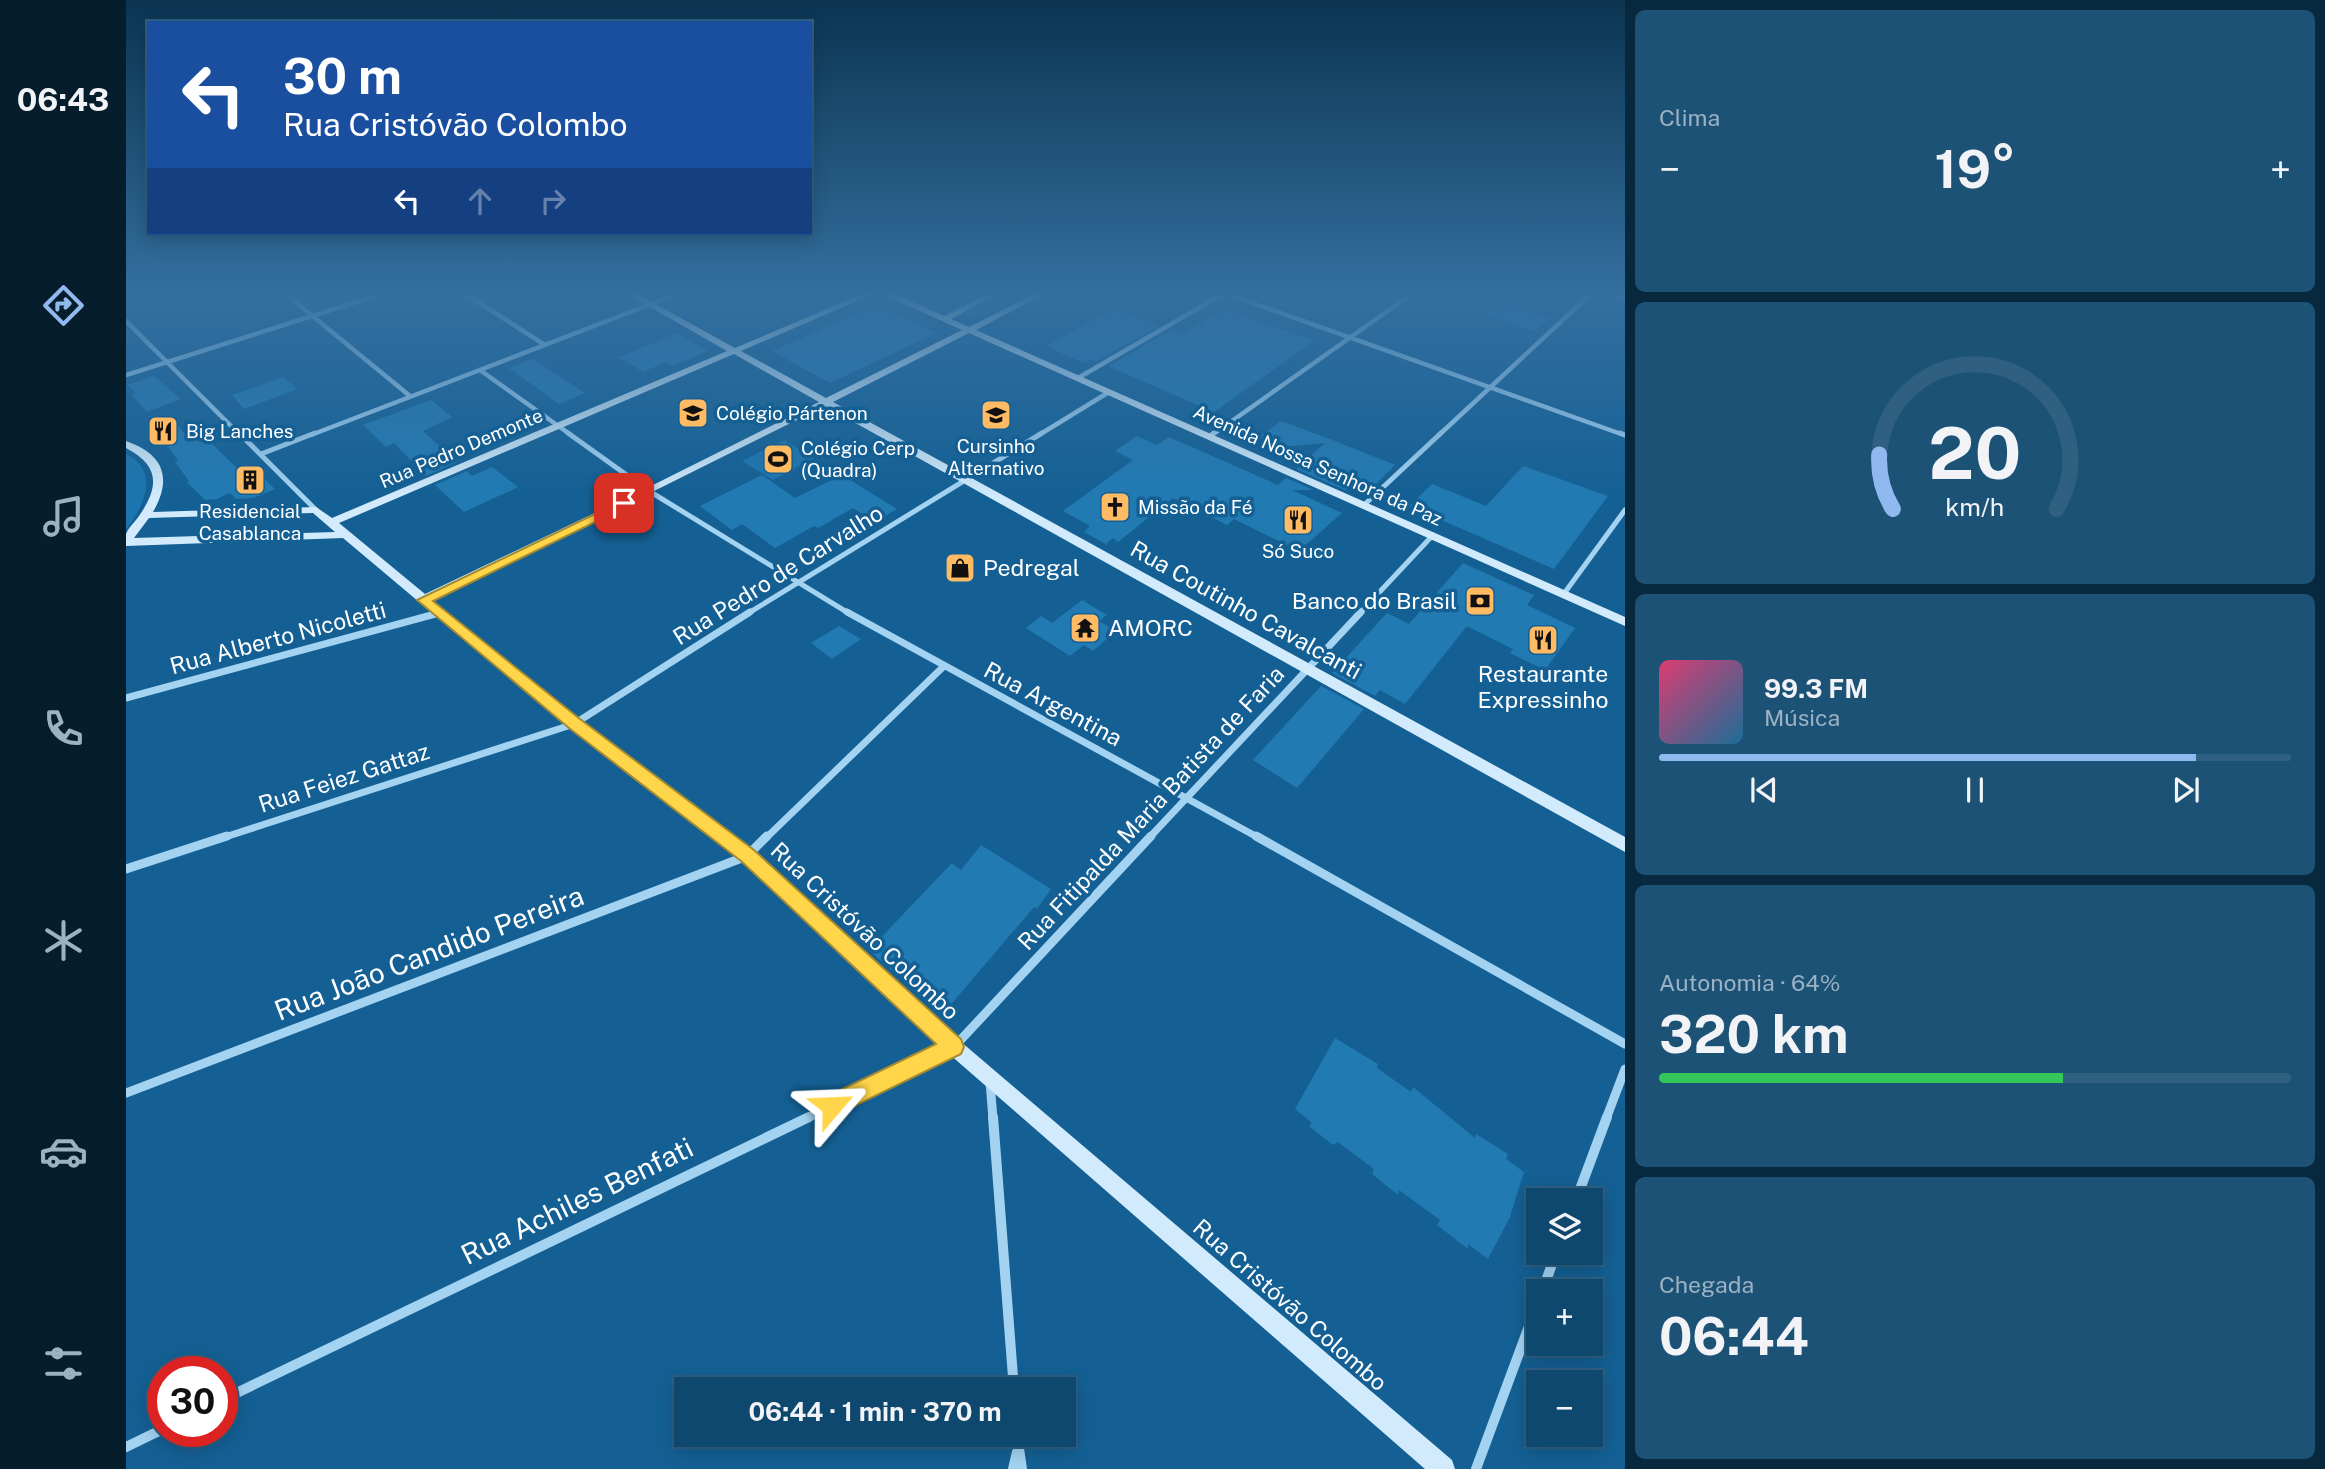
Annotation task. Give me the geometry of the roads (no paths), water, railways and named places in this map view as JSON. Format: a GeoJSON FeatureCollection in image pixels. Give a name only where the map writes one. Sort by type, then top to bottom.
{"type":"FeatureCollection","features":[{"type":"Feature","properties":{"kind":"main road","name":"Rua Pedro Demonte"},"geometry":{"type":"LineString","coordinates":[[330,523],[714,360]]}},
{"type":"Feature","properties":{"kind":"main road","name":"Rua Coutinho Cavalcanti"},"geometry":{"type":"LineString","coordinates":[[749,360],[1625,845]]}},
{"type":"Feature","properties":{"kind":"main road"},"geometry":{"type":"LineString","coordinates":[[424,600],[911,360]]}},
{"type":"Feature","properties":{"kind":"main road","name":"Avenida Nossa Senhora da Paz"},"geometry":{"type":"LineString","coordinates":[[1036,360],[1625,622]]}},
{"type":"Feature","properties":{"kind":"main road"},"geometry":{"type":"LineString","coordinates":[[126,444],[153,460],[159,475],[158,494],[148,514],[126,541]]}},
{"type":"Feature","properties":{"kind":"main road"},"geometry":{"type":"LineString","coordinates":[[148,514],[316,510]]}},
{"type":"Feature","properties":{"kind":"main road","name":"Rua Cristóvão Colombo"},"geometry":{"type":"LineString","coordinates":[[316,510],[574,723],[747,856],[954,1047],[1443,1469]]}},
{"type":"Feature","properties":{"kind":"main road"},"geometry":{"type":"LineString","coordinates":[[126,541],[343,535]]}},
{"type":"Feature","properties":{"kind":"street","name":"Rua Cristóvão Colombo"},"geometry":{"type":"LineString","coordinates":[[163,360],[316,510]]}},
{"type":"Feature","properties":{"kind":"street"},"geometry":{"type":"LineString","coordinates":[[126,375],[177,360]]}},
{"type":"Feature","properties":{"kind":"street"},"geometry":{"type":"LineString","coordinates":[[367,360],[410,396]]}},
{"type":"Feature","properties":{"kind":"street"},"geometry":{"type":"LineString","coordinates":[[261,454],[507,360]]}},
{"type":"Feature","properties":{"kind":"street"},"geometry":{"type":"LineString","coordinates":[[1078,378],[1109,360]]}},
{"type":"Feature","properties":{"kind":"street"},"geometry":{"type":"LineString","coordinates":[[1210,436],[1318,360]]}},
{"type":"Feature","properties":{"kind":"street"},"geometry":{"type":"LineString","coordinates":[[1413,360],[1625,436]]}},
{"type":"Feature","properties":{"kind":"street"},"geometry":{"type":"LineString","coordinates":[[1364,505],[1521,360]]}},
{"type":"Feature","properties":{"kind":"street","name":"Rua Argentina"},"geometry":{"type":"LineString","coordinates":[[480,370],[556,427],[649,491],[796,583],[943,667],[1188,798],[1625,1044]]}},
{"type":"Feature","properties":{"kind":"street","name":"Rua Pedro de Carvalho"},"geometry":{"type":"LineString","coordinates":[[574,723],[796,583],[1109,392]]}},
{"type":"Feature","properties":{"kind":"street"},"geometry":{"type":"LineString","coordinates":[[1563,595],[1625,510]]}},
{"type":"Feature","properties":{"kind":"street","name":"Rua Fitipalda Maria Batista de Faria"},"geometry":{"type":"LineString","coordinates":[[954,1047],[1433,535]]}},
{"type":"Feature","properties":{"kind":"street","name":"Rua Alberto Nicoletti"},"geometry":{"type":"LineString","coordinates":[[126,698],[439,612]]}},
{"type":"Feature","properties":{"kind":"street"},"geometry":{"type":"LineString","coordinates":[[747,856],[943,667]]}},
{"type":"Feature","properties":{"kind":"street","name":"Rua Feiez Gattaz"},"geometry":{"type":"LineString","coordinates":[[126,869],[574,723]]}},
{"type":"Feature","properties":{"kind":"street","name":"Rua João Candido Pereira"},"geometry":{"type":"LineString","coordinates":[[126,1093],[747,856]]}},
{"type":"Feature","properties":{"kind":"street","name":"Rua Achiles Benfati"},"geometry":{"type":"LineString","coordinates":[[238,1393],[954,1047]]}},
{"type":"Feature","properties":{"kind":"street"},"geometry":{"type":"LineString","coordinates":[[1580,1188],[1625,1069]]}},
{"type":"Feature","properties":{"kind":"street"},"geometry":{"type":"LineString","coordinates":[[990,1078],[1013,1377]]}},
{"type":"Feature","properties":{"kind":"street"},"geometry":{"type":"LineString","coordinates":[[1476,1469],[1526,1334]]}},
{"type":"Feature","properties":{"kind":"street"},"geometry":{"type":"LineString","coordinates":[[126,1447],[147,1437]]}},
{"type":"Feature","properties":{"kind":"street"},"geometry":{"type":"LineString","coordinates":[[1013,1469],[1017,1447]]}},
{"type":"Feature","properties":{"kind":"street"},"geometry":{"type":"LineString","coordinates":[[1019,1447],[1022,1469]]}},
{"type":"Feature","properties":{"kind":"place","name":"Colégio Pártenon"},"geometry":{"type":"Point","coordinates":[693,413]}},
{"type":"Feature","properties":{"kind":"place","name":"Cursinho Alternativo"},"geometry":{"type":"Point","coordinates":[996,415]}},
{"type":"Feature","properties":{"kind":"place","name":"Big Lanches"},"geometry":{"type":"Point","coordinates":[163,431]}},
{"type":"Feature","properties":{"kind":"place","name":"Colégio Cerp (Quadra)"},"geometry":{"type":"Point","coordinates":[778,459]}},
{"type":"Feature","properties":{"kind":"place","name":"Residencial Casablanca"},"geometry":{"type":"Point","coordinates":[250,480]}},
{"type":"Feature","properties":{"kind":"place","name":"Missão da Fé"},"geometry":{"type":"Point","coordinates":[1115,507]}},
{"type":"Feature","properties":{"kind":"place","name":"Só Suco"},"geometry":{"type":"Point","coordinates":[1298,520]}},
{"type":"Feature","properties":{"kind":"place","name":"Pedregal"},"geometry":{"type":"Point","coordinates":[960,568]}},
{"type":"Feature","properties":{"kind":"place","name":"Banco do Brasil"},"geometry":{"type":"Point","coordinates":[1480,601]}},
{"type":"Feature","properties":{"kind":"place","name":"AMORC"},"geometry":{"type":"Point","coordinates":[1085,628]}},
{"type":"Feature","properties":{"kind":"place","name":"Restaurante Expressinho"},"geometry":{"type":"Point","coordinates":[1543,640]}}]}
